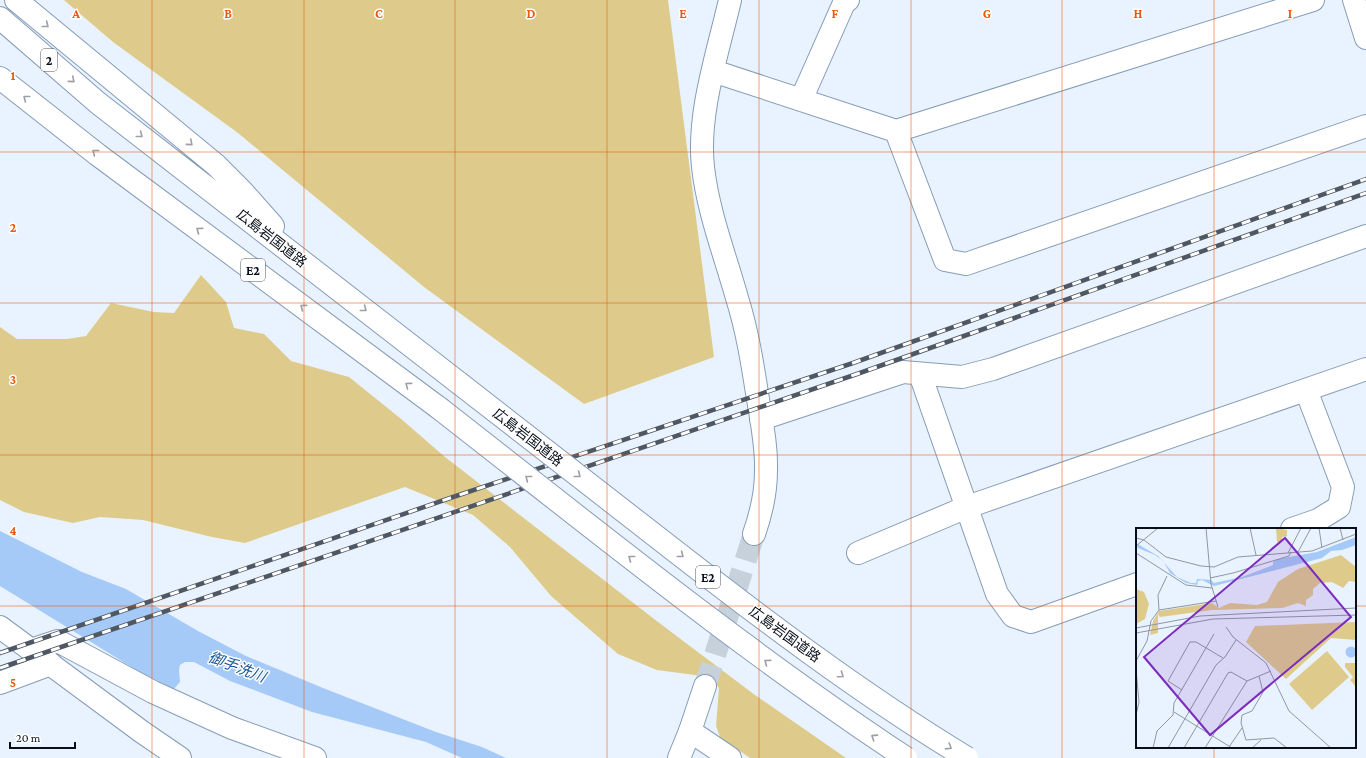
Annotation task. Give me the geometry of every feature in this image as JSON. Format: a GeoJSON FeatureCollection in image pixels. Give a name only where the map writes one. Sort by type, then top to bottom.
{"type":"FeatureCollection","features":[{"type":"Feature","properties":{"kind":"main road"},"geometry":{"type":"LineString","coordinates":[[16,0],[216,165],[241,190],[293,249],[315,270],[339,289]]}},
{"type":"Feature","properties":{"kind":"main road"},"geometry":{"type":"LineString","coordinates":[[730,0],[704,115],[702,165],[712,214],[745,327],[761,419],[766,471],[764,497],[754,534]]}},
{"type":"Feature","properties":{"kind":"main road"},"geometry":{"type":"LineString","coordinates":[[801,100],[844,3],[848,0]]}},
{"type":"Feature","properties":{"kind":"main road"},"geometry":{"type":"LineString","coordinates":[[713,71],[896,131],[1313,0]]}},
{"type":"Feature","properties":{"kind":"main road"},"geometry":{"type":"LineString","coordinates":[[1354,0],[1366,38]]}},
{"type":"Feature","properties":{"kind":"main road","name":"2"},"geometry":{"type":"LineString","coordinates":[[0,18],[98,103]]}},
{"type":"Feature","properties":{"kind":"main road","name":"E2"},"geometry":{"type":"LineString","coordinates":[[0,78],[67,131],[439,408],[702,613],[777,669],[853,723],[906,758]]}},
{"type":"Feature","properties":{"kind":"main road","name":"広島岩国道路"},"geometry":{"type":"LineString","coordinates":[[98,103],[795,643],[871,696],[967,758]]}},
{"type":"Feature","properties":{"kind":"main road"},"geometry":{"type":"LineString","coordinates":[[896,131],[945,260],[966,264],[1366,126]]}},
{"type":"Feature","properties":{"kind":"main road"},"geometry":{"type":"LineString","coordinates":[[761,419],[903,372],[962,376],[993,369],[1366,236]]}},
{"type":"Feature","properties":{"kind":"main road"},"geometry":{"type":"LineString","coordinates":[[858,553],[968,508],[1366,368]]}},
{"type":"Feature","properties":{"kind":"main road"},"geometry":{"type":"LineString","coordinates":[[920,374],[997,594],[1013,616],[1031,622],[1136,584]]}},
{"type":"Feature","properties":{"kind":"main road"},"geometry":{"type":"LineString","coordinates":[[1295,528],[1318,520],[1339,507],[1343,487],[1306,390]]}},
{"type":"Feature","properties":{"kind":"main road"},"geometry":{"type":"LineString","coordinates":[[0,627],[142,732],[180,758]]}},
{"type":"Feature","properties":{"kind":"main road"},"geometry":{"type":"LineString","coordinates":[[31,650],[58,641],[153,692],[232,728],[315,758]]}},
{"type":"Feature","properties":{"kind":"main road"},"geometry":{"type":"LineString","coordinates":[[0,683],[51,664]]}},
{"type":"Feature","properties":{"kind":"main road"},"geometry":{"type":"LineString","coordinates":[[679,758],[705,686]]}},
{"type":"Feature","properties":{"kind":"main road"},"geometry":{"type":"LineString","coordinates":[[690,731],[730,758]]}},
{"type":"Feature","properties":{"kind":"shaded area"},"geometry":{"type":"Polygon","coordinates":[[[64,0],[668,0],[714,357],[584,404],[424,287],[238,133],[113,42],[64,0]]]}},
{"type":"Feature","properties":{"kind":"shaded area"},"geometry":{"type":"Polygon","coordinates":[[[201,275],[226,302],[234,328],[264,334],[291,361],[349,377],[445,457],[658,622],[755,695],[846,758],[750,758],[720,737],[716,726],[719,688],[710,677],[657,670],[618,654],[551,596],[510,547],[473,515],[405,487],[245,543],[212,537],[143,520],[100,517],[73,523],[24,512],[0,500],[0,327],[17,339],[67,339],[86,336],[111,303],[154,312],[174,313],[201,275]]]}},
{"type":"Feature","properties":{"kind":"water","name":"御手洗川"},"geometry":{"type":"Polygon","coordinates":[[[0,531],[82,572],[126,589],[198,631],[246,656],[323,688],[436,732],[482,747],[506,758],[462,758],[426,742],[312,712],[230,681],[194,662],[185,662],[180,665],[180,682],[174,689],[138,671],[0,586],[0,531]]]}},
{"type":"Feature","properties":{"kind":"tunnel"},"geometry":{"type":"LineString","coordinates":[[705,686],[754,534]]}},
{"type":"Feature","properties":{"kind":"railway"},"geometry":{"type":"LineString","coordinates":[[0,653],[456,496],[853,363],[1366,179]]}},
{"type":"Feature","properties":{"kind":"railway"},"geometry":{"type":"LineString","coordinates":[[0,668],[857,374],[1366,193]]}}]}
